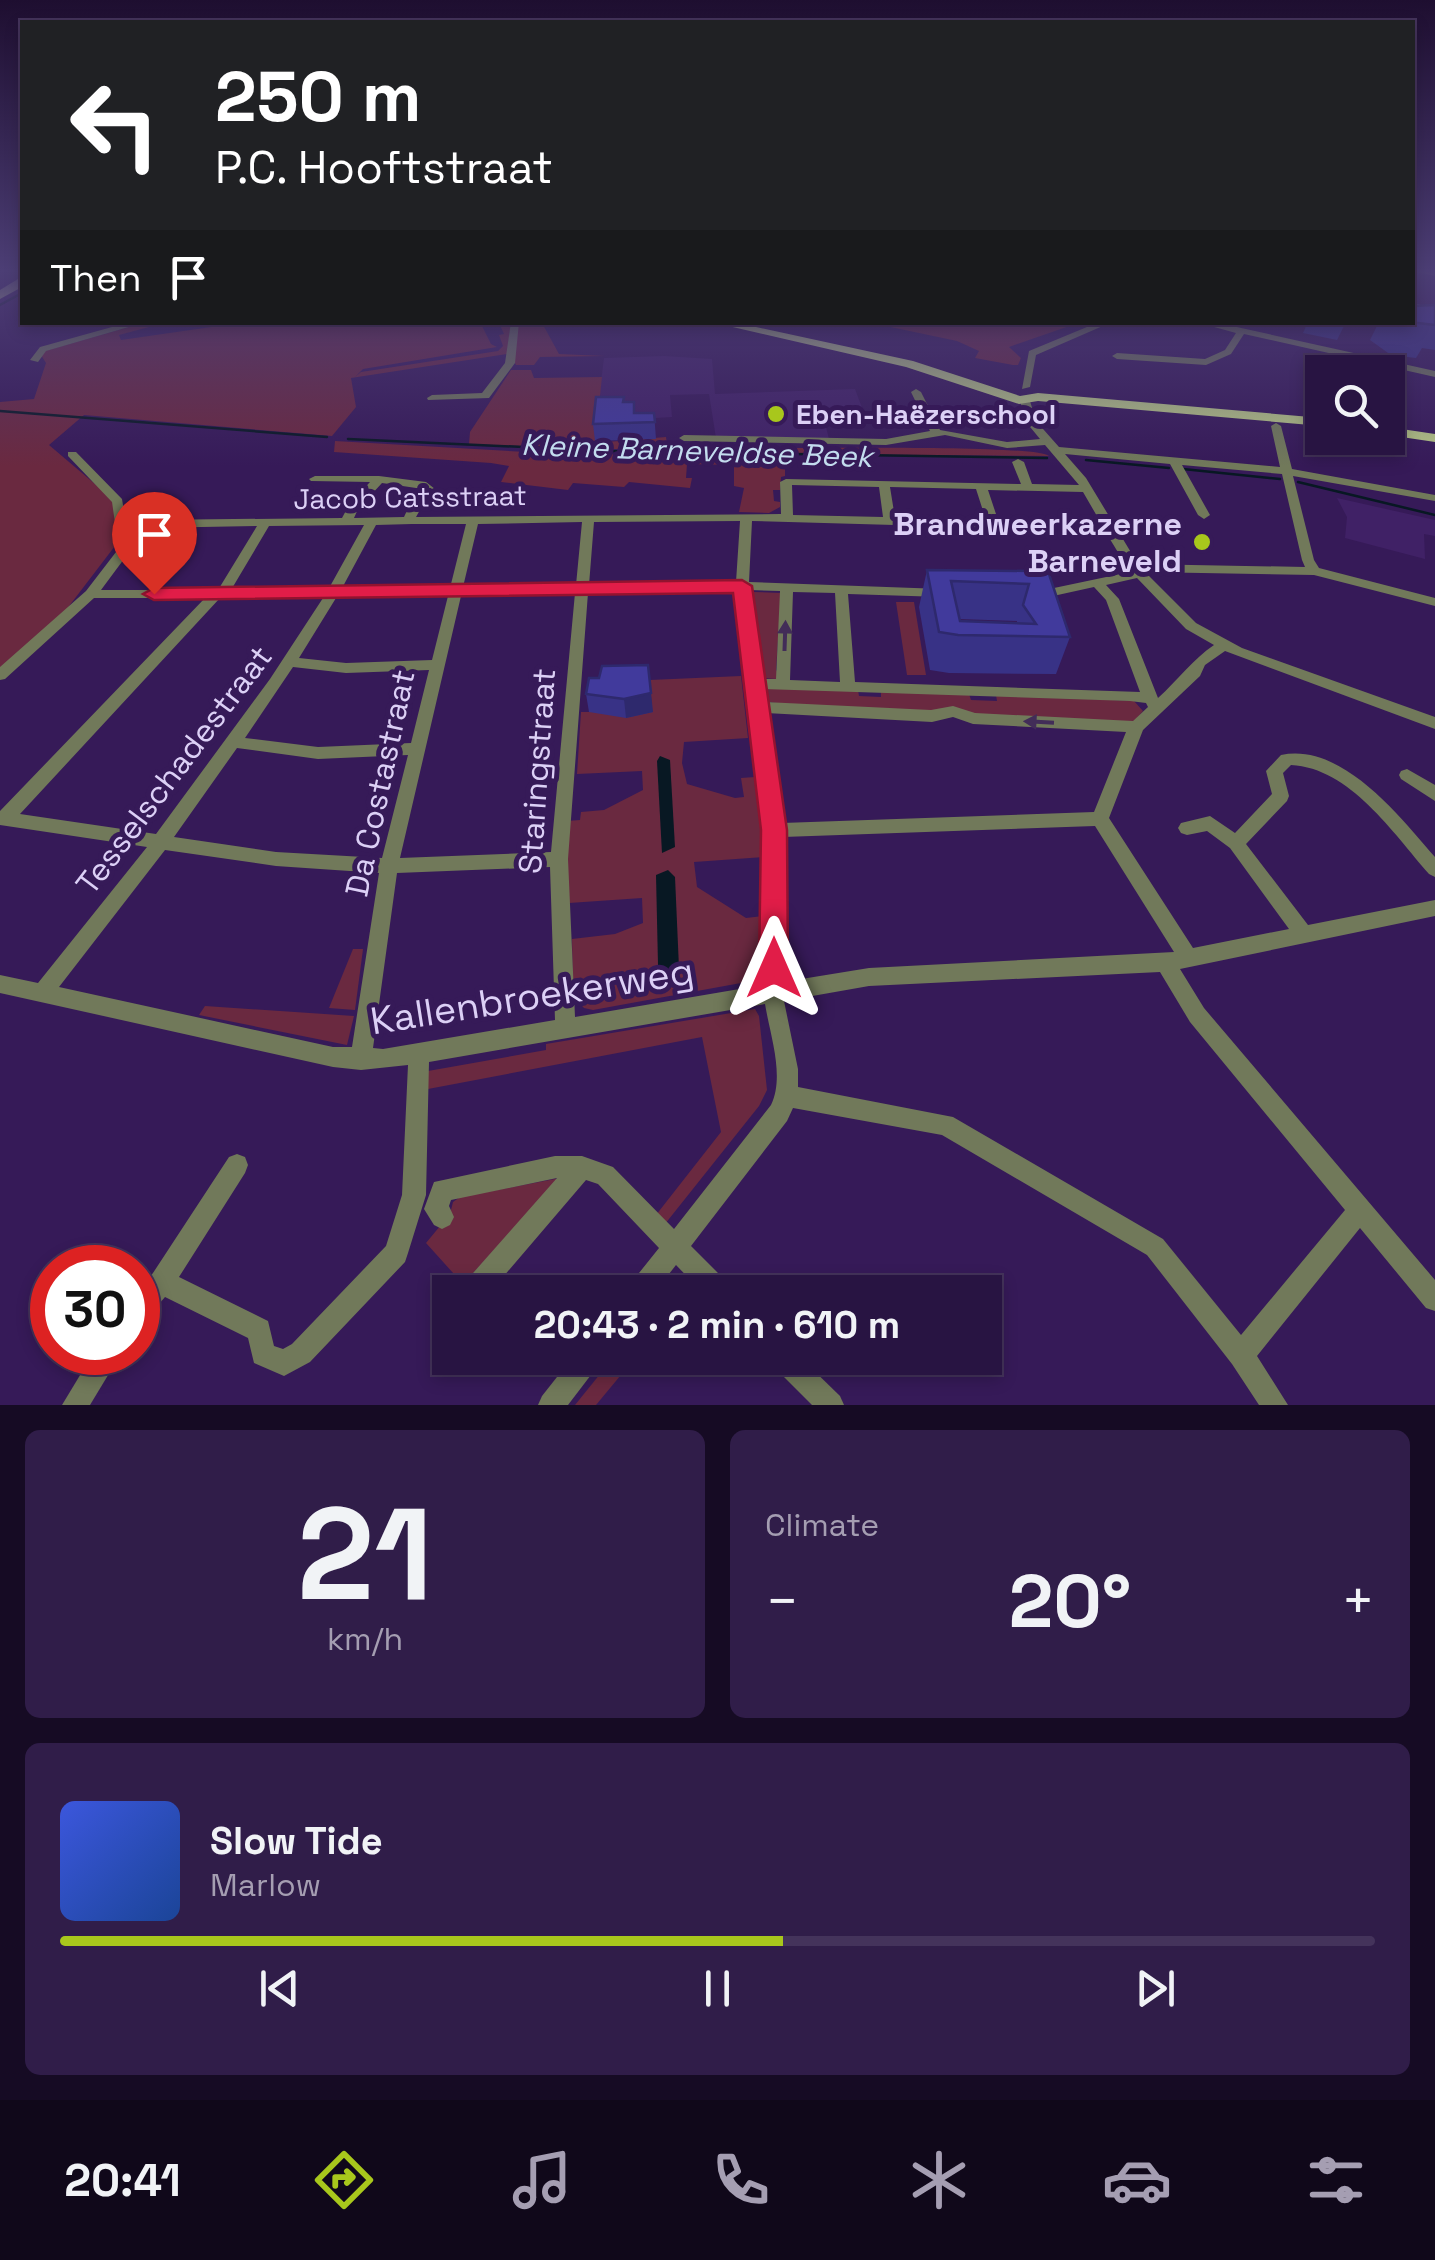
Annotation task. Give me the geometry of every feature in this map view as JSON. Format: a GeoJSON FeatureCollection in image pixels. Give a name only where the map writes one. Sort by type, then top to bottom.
{"type":"FeatureCollection","features":[{"type":"Feature","properties":{"kind":"main road"},"geometry":{"type":"LineString","coordinates":[[777,336],[924,368],[1008,392],[1305,420]]}},
{"type":"Feature","properties":{"kind":"main road"},"geometry":{"type":"LineString","coordinates":[[1405,434],[1435,438]]}},
{"type":"Feature","properties":{"kind":"street"},"geometry":{"type":"LineString","coordinates":[[35,360],[43,349],[92,336]]}},
{"type":"Feature","properties":{"kind":"street"},"geometry":{"type":"LineString","coordinates":[[432,398],[485,396],[510,363],[513,336]]}},
{"type":"Feature","properties":{"kind":"street"},"geometry":{"type":"LineString","coordinates":[[1075,336],[1032,353],[1031,422],[1086,490],[1136,571],[1175,614],[1224,645],[1435,723]]}},
{"type":"Feature","properties":{"kind":"street"},"geometry":{"type":"LineString","coordinates":[[1117,356],[1206,362],[1228,352],[1239,336]]}},
{"type":"Feature","properties":{"kind":"street"},"geometry":{"type":"LineString","coordinates":[[1257,336],[1346,355]]}},
{"type":"Feature","properties":{"kind":"street"},"geometry":{"type":"LineString","coordinates":[[1405,368],[1435,374]]}},
{"type":"Feature","properties":{"kind":"street"},"geometry":{"type":"LineString","coordinates":[[916,392],[936,433]]}},
{"type":"Feature","properties":{"kind":"street"},"geometry":{"type":"LineString","coordinates":[[1276,426],[1308,560],[1314,571]]}},
{"type":"Feature","properties":{"kind":"street"},"geometry":{"type":"LineString","coordinates":[[684,438],[886,442],[936,433],[962,433],[1007,445],[1052,446],[1287,471],[1435,498]]}},
{"type":"Feature","properties":{"kind":"street"},"geometry":{"type":"LineString","coordinates":[[0,675],[91,594],[144,524],[119,520],[118,501],[72,454]]}},
{"type":"Feature","properties":{"kind":"street"},"geometry":{"type":"LineString","coordinates":[[1174,460],[1204,516]]}},
{"type":"Feature","properties":{"kind":"street"},"geometry":{"type":"LineString","coordinates":[[1018,462],[1028,488]]}},
{"type":"Feature","properties":{"kind":"street"},"geometry":{"type":"LineString","coordinates":[[315,479],[379,479],[426,485],[430,489],[408,522]]}},
{"type":"Feature","properties":{"kind":"street"},"geometry":{"type":"LineString","coordinates":[[346,522],[379,479]]}},
{"type":"Feature","properties":{"kind":"street"},"geometry":{"type":"LineString","coordinates":[[786,517],[786,482],[1086,490]]}},
{"type":"Feature","properties":{"kind":"street"},"geometry":{"type":"LineString","coordinates":[[884,484],[890,520]]}},
{"type":"Feature","properties":{"kind":"street"},"geometry":{"type":"LineString","coordinates":[[981,486],[993,524]]}},
{"type":"Feature","properties":{"kind":"street"},"geometry":{"type":"LineString","coordinates":[[422,497],[476,502]]}},
{"type":"Feature","properties":{"kind":"street"},"geometry":{"type":"LineString","coordinates":[[654,1275],[780,1113],[786,1096],[787,1070],[773,992],[774,830],[742,586],[746,517]]}},
{"type":"Feature","properties":{"kind":"street","name":"Jacob Catsstraat"},"geometry":{"type":"LineString","coordinates":[[144,524],[786,517],[1108,527]]}},
{"type":"Feature","properties":{"kind":"street","name":"Staringstraat"},"geometry":{"type":"LineString","coordinates":[[565,1027],[558,859],[588,520]]}},
{"type":"Feature","properties":{"kind":"street","name":"Tesselschadestraat"},"geometry":{"type":"LineString","coordinates":[[42,993],[160,842],[292,662],[336,594],[371,522]]}},
{"type":"Feature","properties":{"kind":"street","name":"Da Costastraat"},"geometry":{"type":"LineString","coordinates":[[361,1060],[389,866],[472,522]]}},
{"type":"Feature","properties":{"kind":"street"},"geometry":{"type":"LineString","coordinates":[[2,818],[219,594],[265,523]]}},
{"type":"Feature","properties":{"kind":"street"},"geometry":{"type":"LineString","coordinates":[[1020,595],[1045,595],[1136,571],[1314,571],[1435,602]]}},
{"type":"Feature","properties":{"kind":"street"},"geometry":{"type":"LineString","coordinates":[[1098,584],[1112,599],[1154,703]]}},
{"type":"Feature","properties":{"kind":"street"},"geometry":{"type":"LineString","coordinates":[[91,594],[452,593],[742,586],[958,593]]}},
{"type":"Feature","properties":{"kind":"street"},"geometry":{"type":"LineString","coordinates":[[783,684],[786,588]]}},
{"type":"Feature","properties":{"kind":"street"},"geometry":{"type":"LineString","coordinates":[[842,590],[848,686]]}},
{"type":"Feature","properties":{"kind":"street"},"geometry":{"type":"LineString","coordinates":[[1100,819],[1136,727],[1154,703],[1224,645]]}},
{"type":"Feature","properties":{"kind":"street"},"geometry":{"type":"LineString","coordinates":[[292,662],[346,668],[436,664]]}},
{"type":"Feature","properties":{"kind":"street"},"geometry":{"type":"LineString","coordinates":[[755,684],[1154,703]]}},
{"type":"Feature","properties":{"kind":"street"},"geometry":{"type":"LineString","coordinates":[[758,707],[929,716],[957,710],[973,718],[1136,727]]}},
{"type":"Feature","properties":{"kind":"street"},"geometry":{"type":"LineString","coordinates":[[233,742],[318,753],[416,749]]}},
{"type":"Feature","properties":{"kind":"street"},"geometry":{"type":"LineString","coordinates":[[1236,843],[1281,796],[1274,770],[1278,764],[1294,758],[1319,764],[1365,792],[1435,869]]}},
{"type":"Feature","properties":{"kind":"street"},"geometry":{"type":"LineString","coordinates":[[1407,775],[1435,794]]}},
{"type":"Feature","properties":{"kind":"street"},"geometry":{"type":"LineString","coordinates":[[2,818],[276,859],[389,866],[558,859]]}},
{"type":"Feature","properties":{"kind":"street"},"geometry":{"type":"LineString","coordinates":[[774,830],[1100,819]]}},
{"type":"Feature","properties":{"kind":"street"},"geometry":{"type":"LineString","coordinates":[[1100,819],[1189,959]]}},
{"type":"Feature","properties":{"kind":"street"},"geometry":{"type":"LineString","coordinates":[[1188,828],[1210,824],[1236,843],[1304,934]]}},
{"type":"Feature","properties":{"kind":"street","name":"Kallenbroekerweg"},"geometry":{"type":"LineString","coordinates":[[0,984],[361,1060],[419,1054],[869,977],[1165,963],[1435,908]]}},
{"type":"Feature","properties":{"kind":"street"},"geometry":{"type":"LineString","coordinates":[[1165,963],[1197,1015],[1358,1212],[1435,1299]]}},
{"type":"Feature","properties":{"kind":"street"},"geometry":{"type":"LineString","coordinates":[[162,1282],[259,1330],[264,1354],[284,1364],[301,1353],[396,1254],[414,1195],[419,1054]]}},
{"type":"Feature","properties":{"kind":"street"},"geometry":{"type":"LineString","coordinates":[[786,1096],[945,1125],[1155,1247],[1241,1355],[1275,1405]]}},
{"type":"Feature","properties":{"kind":"street"},"geometry":{"type":"LineString","coordinates":[[160,1284],[236,1165]]}},
{"type":"Feature","properties":{"kind":"street"},"geometry":{"type":"LineString","coordinates":[[488,1275],[582,1167]]}},
{"type":"Feature","properties":{"kind":"street"},"geometry":{"type":"LineString","coordinates":[[442,1217],[436,1208],[442,1190],[556,1168],[582,1167],[605,1175],[702,1275]]}},
{"type":"Feature","properties":{"kind":"street"},"geometry":{"type":"LineString","coordinates":[[1241,1355],[1358,1212]]}},
{"type":"Feature","properties":{"kind":"street"},"geometry":{"type":"LineString","coordinates":[[75,1405],[94,1375]]}},
{"type":"Feature","properties":{"kind":"street"},"geometry":{"type":"LineString","coordinates":[[551,1405],[575,1375]]}},
{"type":"Feature","properties":{"kind":"street"},"geometry":{"type":"LineString","coordinates":[[800,1375],[830,1405]]}},
{"type":"Feature","properties":{"kind":"shaded area"},"geometry":{"type":"Polygon","coordinates":[[[99,336],[119,336],[121,340],[152,336],[487,336],[497,347],[363,369],[355,377],[361,372],[498,351],[503,346],[499,336],[509,336],[507,354],[351,378],[356,407],[332,436],[84,415],[49,445],[108,495],[114,502],[116,522],[131,525],[63,614],[0,671],[0,402],[34,399],[46,363],[41,355],[99,336]]]}},
{"type":"Feature","properties":{"kind":"shaded area"},"geometry":{"type":"Polygon","coordinates":[[[516,336],[549,336],[559,354],[605,356],[540,357],[534,365],[516,365],[516,336]]]}},
{"type":"Feature","properties":{"kind":"shaded area"},"geometry":{"type":"Polygon","coordinates":[[[931,336],[1042,336],[1009,347],[1021,358],[1018,365],[975,358],[979,351],[931,336]]]}},
{"type":"Feature","properties":{"kind":"shaded area"},"geometry":{"type":"Polygon","coordinates":[[[604,358],[712,359],[715,394],[855,389],[864,413],[823,415],[829,439],[716,438],[709,394],[670,395],[672,417],[638,419],[597,413],[604,358]]]}},
{"type":"Feature","properties":{"kind":"shaded area"},"geometry":{"type":"Polygon","coordinates":[[[511,370],[531,370],[534,378],[602,377],[595,443],[666,437],[667,444],[673,446],[785,449],[594,449],[469,444],[470,432],[511,370]]]}},
{"type":"Feature","properties":{"kind":"shaded area"},"geometry":{"type":"Polygon","coordinates":[[[335,441],[544,453],[785,458],[785,476],[781,477],[780,490],[773,490],[774,501],[780,502],[780,507],[769,513],[739,512],[744,488],[734,486],[734,465],[687,464],[686,478],[692,478],[690,488],[629,482],[624,487],[573,483],[568,490],[501,482],[509,466],[334,452],[335,441]]]}},
{"type":"Feature","properties":{"kind":"shaded area"},"geometry":{"type":"Polygon","coordinates":[[[791,448],[971,449],[1049,456],[791,454],[791,448]]]}},
{"type":"Feature","properties":{"kind":"shaded area"},"geometry":{"type":"Polygon","coordinates":[[[1337,498],[1435,520],[1435,536],[1424,534],[1425,559],[1345,538],[1347,517],[1337,498]]]}},
{"type":"Feature","properties":{"kind":"shaded area"},"geometry":{"type":"Polygon","coordinates":[[[781,593],[776,670],[780,675],[776,679],[761,678],[748,594],[781,593]]]}},
{"type":"Feature","properties":{"kind":"shaded area"},"geometry":{"type":"Polygon","coordinates":[[[896,602],[914,602],[926,675],[907,675],[896,602]]]}},
{"type":"Feature","properties":{"kind":"shaded area"},"geometry":{"type":"Polygon","coordinates":[[[741,676],[748,738],[684,742],[682,763],[687,784],[735,798],[744,797],[741,778],[755,777],[765,824],[764,857],[694,862],[697,887],[746,918],[763,916],[761,965],[752,981],[593,1010],[584,1008],[573,996],[572,939],[615,934],[643,923],[642,898],[569,903],[565,874],[567,821],[580,820],[581,812],[604,810],[643,790],[642,771],[577,774],[581,712],[652,712],[650,680],[741,676]]]}},
{"type":"Feature","properties":{"kind":"shaded area"},"geometry":{"type":"Polygon","coordinates":[[[765,688],[858,690],[859,696],[881,697],[881,691],[969,694],[971,700],[997,701],[996,695],[1134,701],[1143,711],[1131,725],[976,717],[952,709],[929,714],[764,702],[765,688]]]}},
{"type":"Feature","properties":{"kind":"shaded area"},"geometry":{"type":"Polygon","coordinates":[[[353,949],[363,949],[355,1010],[329,1008],[353,949]]]}},
{"type":"Feature","properties":{"kind":"shaded area"},"geometry":{"type":"Polygon","coordinates":[[[205,1006],[354,1016],[347,1045],[199,1015],[205,1006]]]}},
{"type":"Feature","properties":{"kind":"shaded area"},"geometry":{"type":"Polygon","coordinates":[[[755,1009],[767,1090],[759,1106],[665,1224],[656,1215],[721,1132],[702,1037],[428,1089],[428,1071],[546,1050],[546,1044],[755,1009]]]}},
{"type":"Feature","properties":{"kind":"shaded area"},"geometry":{"type":"Polygon","coordinates":[[[560,1178],[471,1275],[455,1275],[426,1243],[460,1197],[560,1178]]]}},
{"type":"Feature","properties":{"kind":"shaded area"},"geometry":{"type":"Polygon","coordinates":[[[599,1375],[621,1375],[596,1405],[575,1405],[599,1375]]]}},
{"type":"Feature","properties":{"kind":"water"},"geometry":{"type":"Polygon","coordinates":[[[660,756],[670,760],[675,847],[662,853],[657,761],[660,756]]]}},
{"type":"Feature","properties":{"kind":"water"},"geometry":{"type":"Polygon","coordinates":[[[668,870],[675,877],[679,968],[670,977],[658,965],[656,875],[668,870]]]}},
{"type":"Feature","properties":{"kind":"building"},"geometry":{"type":"Polygon","coordinates":[[[596,397],[624,397],[623,402],[634,402],[634,413],[654,413],[655,422],[593,424],[596,397]]]}},
{"type":"Feature","properties":{"kind":"building"},"geometry":{"type":"Polygon","coordinates":[[[927,570],[1030,571],[1049,574],[1070,637],[958,635],[939,632],[927,570]],[[951,581],[960,621],[1036,624],[1023,605],[1029,584],[951,581]]]}},
{"type":"Feature","properties":{"kind":"building"},"geometry":{"type":"Polygon","coordinates":[[[648,665],[651,693],[624,699],[586,694],[589,678],[599,678],[602,666],[648,665]]]}},
{"type":"Feature","properties":{"kind":"waterway","name":"Kleine Barneveldse Beek"},"geometry":{"type":"LineString","coordinates":[[0,411],[327,437]]}},
{"type":"Feature","properties":{"kind":"waterway","name":"Kleine Barneveldse Beek"},"geometry":{"type":"LineString","coordinates":[[348,439],[610,451],[1047,458]]}},
{"type":"Feature","properties":{"kind":"waterway","name":"Kleine Barneveldse Beek"},"geometry":{"type":"LineString","coordinates":[[1086,460],[1169,468]]}},
{"type":"Feature","properties":{"kind":"waterway","name":"Kleine Barneveldse Beek"},"geometry":{"type":"LineString","coordinates":[[1183,469],[1280,479]]}},
{"type":"Feature","properties":{"kind":"waterway","name":"Kleine Barneveldse Beek"},"geometry":{"type":"LineString","coordinates":[[1298,482],[1435,515]]}},
{"type":"Feature","properties":{"kind":"place","name":"Eben-Haëzerschool"},"geometry":{"type":"Point","coordinates":[776,414]}},
{"type":"Feature","properties":{"kind":"place","name":"Brandweerkazerne Barneveld"},"geometry":{"type":"Point","coordinates":[1202,542]}},
{"type":"Feature","properties":{"kind":"route"},"geometry":{"type":"LineString","coordinates":[[154,594],[452,593],[742,586],[774,830],[774,968]]}}]}
